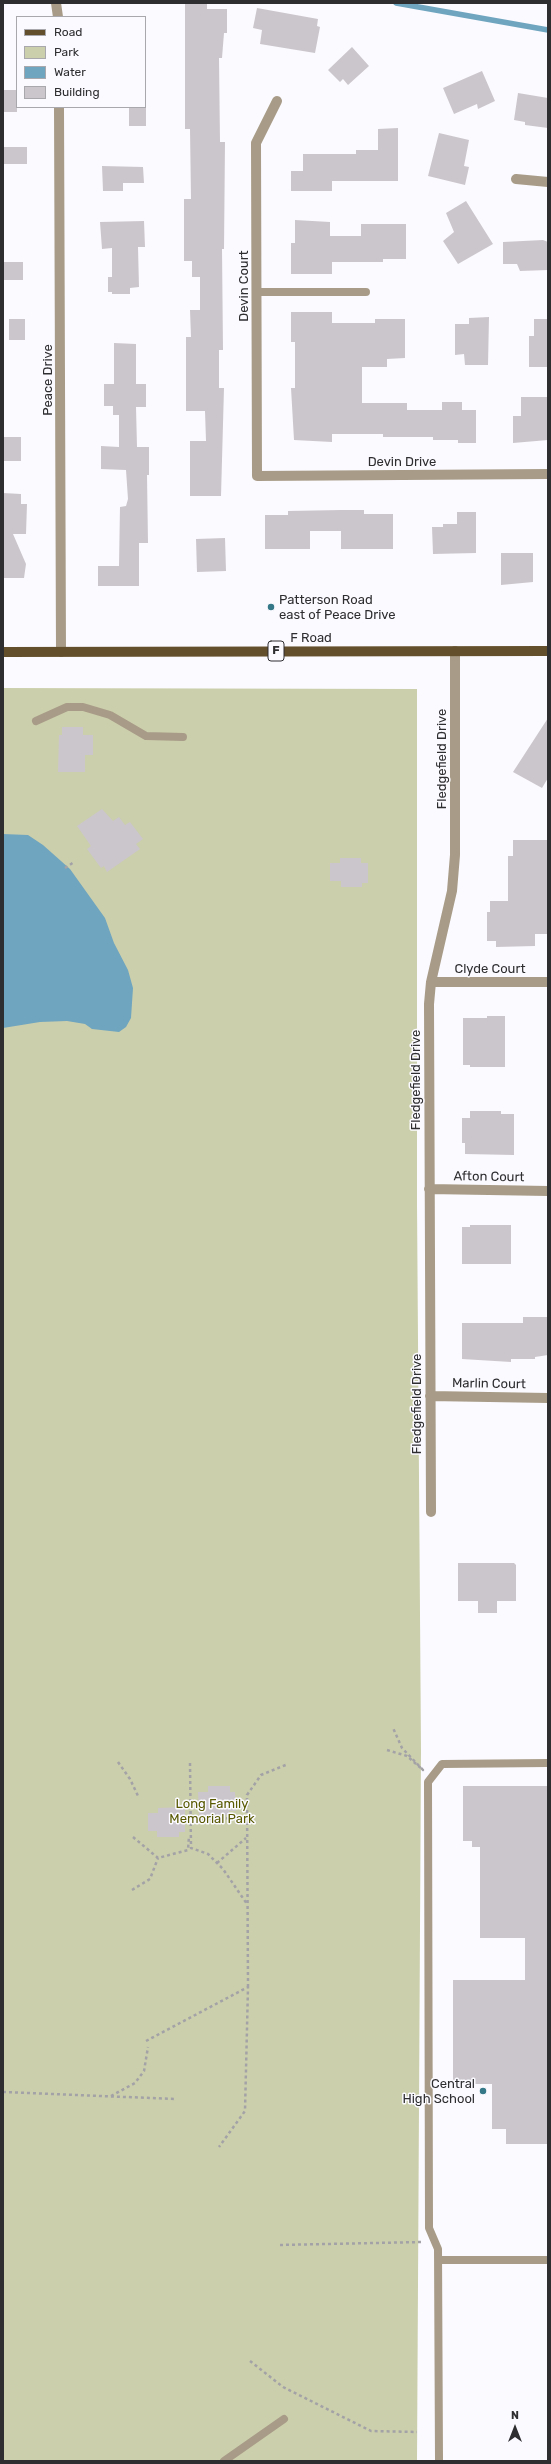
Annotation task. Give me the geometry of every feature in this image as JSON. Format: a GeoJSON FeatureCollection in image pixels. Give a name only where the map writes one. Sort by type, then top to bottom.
{"type":"FeatureCollection","features":[{"type":"Feature","properties":{"kind":"main road","name":"F Road"},"geometry":{"type":"LineString","coordinates":[[3,652],[548,651]]}},
{"type":"Feature","properties":{"kind":"street"},"geometry":{"type":"LineString","coordinates":[[56,3],[58,16]]}},
{"type":"Feature","properties":{"kind":"street","name":"Devin Court"},"geometry":{"type":"LineString","coordinates":[[257,476],[256,143],[277,101]]}},
{"type":"Feature","properties":{"kind":"street","name":"Peace Drive"},"geometry":{"type":"LineString","coordinates":[[59,108],[61,652]]}},
{"type":"Feature","properties":{"kind":"street"},"geometry":{"type":"LineString","coordinates":[[516,179],[548,182]]}},
{"type":"Feature","properties":{"kind":"street","name":"Devin Drive"},"geometry":{"type":"LineString","coordinates":[[257,476],[548,474]]}},
{"type":"Feature","properties":{"kind":"street","name":"Fledgefield Drive"},"geometry":{"type":"LineString","coordinates":[[431,1512],[429,1004],[431,982],[452,890],[456,855],[454,651]]}},
{"type":"Feature","properties":{"kind":"street","name":"Clyde Court"},"geometry":{"type":"LineString","coordinates":[[431,982],[548,982]]}},
{"type":"Feature","properties":{"kind":"street","name":"Afton Court"},"geometry":{"type":"LineString","coordinates":[[429,1189],[548,1191]]}},
{"type":"Feature","properties":{"kind":"street","name":"Marlin Court"},"geometry":{"type":"LineString","coordinates":[[430,1396],[548,1398]]}},
{"type":"Feature","properties":{"kind":"lane"},"geometry":{"type":"LineString","coordinates":[[256,292],[366,292]]}},
{"type":"Feature","properties":{"kind":"lane"},"geometry":{"type":"LineString","coordinates":[[36,721],[67,707],[83,707],[110,715],[146,736],[183,737]]}},
{"type":"Feature","properties":{"kind":"lane"},"geometry":{"type":"LineString","coordinates":[[439,2461],[438,2249],[429,2228],[428,1782],[442,1764],[548,1763]]}},
{"type":"Feature","properties":{"kind":"lane"},"geometry":{"type":"LineString","coordinates":[[438,2260],[548,2260]]}},
{"type":"Feature","properties":{"kind":"lane"},"geometry":{"type":"LineString","coordinates":[[224,2461],[284,2420]]}},
{"type":"Feature","properties":{"kind":"path"},"geometry":{"type":"LineString","coordinates":[[65,868],[74,862]]}},
{"type":"Feature","properties":{"kind":"path"},"geometry":{"type":"LineString","coordinates":[[387,1750],[407,1756],[423,1770],[402,1748],[393,1728]]}},
{"type":"Feature","properties":{"kind":"path"},"geometry":{"type":"LineString","coordinates":[[118,1762],[130,1779],[138,1798]]}},
{"type":"Feature","properties":{"kind":"path"},"geometry":{"type":"LineString","coordinates":[[190,1763],[191,1848],[208,1854],[217,1863],[247,1904]]}},
{"type":"Feature","properties":{"kind":"path"},"geometry":{"type":"LineString","coordinates":[[220,2147],[245,2111],[248,1987],[247,1795],[261,1775],[288,1764]]}},
{"type":"Feature","properties":{"kind":"path"},"geometry":{"type":"LineString","coordinates":[[191,1818],[247,1818]]}},
{"type":"Feature","properties":{"kind":"path"},"geometry":{"type":"LineString","coordinates":[[158,1858],[188,1850],[191,1818]]}},
{"type":"Feature","properties":{"kind":"path"},"geometry":{"type":"LineString","coordinates":[[133,1837],[158,1858]]}},
{"type":"Feature","properties":{"kind":"path"},"geometry":{"type":"LineString","coordinates":[[217,1863],[247,1838]]}},
{"type":"Feature","properties":{"kind":"path"},"geometry":{"type":"LineString","coordinates":[[132,1890],[150,1879],[158,1858]]}},
{"type":"Feature","properties":{"kind":"path"},"geometry":{"type":"LineString","coordinates":[[146,2041],[248,1987]]}},
{"type":"Feature","properties":{"kind":"path"},"geometry":{"type":"LineString","coordinates":[[111,2096],[136,2083],[144,2071],[148,2047]]}},
{"type":"Feature","properties":{"kind":"path"},"geometry":{"type":"LineString","coordinates":[[3,2092],[175,2100]]}},
{"type":"Feature","properties":{"kind":"path"},"geometry":{"type":"LineString","coordinates":[[280,2245],[435,2242]]}},
{"type":"Feature","properties":{"kind":"path"},"geometry":{"type":"LineString","coordinates":[[250,2361],[283,2387],[371,2431],[417,2432]]}},
{"type":"Feature","properties":{"kind":"green space","name":"Long Family Memorial Park"},"geometry":{"type":"Polygon","coordinates":[[[3,688],[417,689],[417,1204],[421,1751],[417,2461],[3,2461],[3,688]]]}},
{"type":"Feature","properties":{"kind":"water"},"geometry":{"type":"Polygon","coordinates":[[[3,834],[28,835],[43,845],[70,869],[105,918],[114,943],[128,970],[133,988],[131,1018],[126,1027],[119,1032],[92,1029],[85,1024],[67,1021],[40,1022],[3,1028],[3,834]]]}},
{"type":"Feature","properties":{"kind":"building"},"geometry":{"type":"Polygon","coordinates":[[[185,4],[207,4],[207,9],[227,9],[227,33],[224,33],[222,58],[219,58],[220,142],[225,142],[224,249],[222,249],[223,350],[219,350],[219,388],[224,388],[221,496],[190,496],[190,441],[206,441],[205,411],[186,411],[186,337],[191,337],[190,310],[200,310],[200,277],[192,277],[192,261],[184,261],[184,199],[191,199],[190,129],[185,129],[185,4]]]}},
{"type":"Feature","properties":{"kind":"building"},"geometry":{"type":"Polygon","coordinates":[[[257,8],[318,19],[317,26],[320,27],[315,53],[260,44],[262,30],[253,28],[257,8]]]}},
{"type":"Feature","properties":{"kind":"building"},"geometry":{"type":"Polygon","coordinates":[[[352,47],[369,66],[348,85],[343,79],[340,82],[328,70],[352,47]]]}},
{"type":"Feature","properties":{"kind":"building"},"geometry":{"type":"Polygon","coordinates":[[[482,71],[495,101],[478,109],[477,104],[454,114],[443,88],[482,71]]]}},
{"type":"Feature","properties":{"kind":"building"},"geometry":{"type":"Polygon","coordinates":[[[3,90],[16,90],[17,112],[3,112],[3,90]]]}},
{"type":"Feature","properties":{"kind":"building"},"geometry":{"type":"Polygon","coordinates":[[[518,93],[548,98],[548,128],[525,125],[525,122],[514,120],[518,93]]]}},
{"type":"Feature","properties":{"kind":"building"},"geometry":{"type":"Polygon","coordinates":[[[129,108],[146,108],[146,126],[129,126],[129,108]]]}},
{"type":"Feature","properties":{"kind":"building"},"geometry":{"type":"Polygon","coordinates":[[[398,128],[398,181],[332,181],[332,191],[291,191],[291,171],[303,171],[303,154],[356,154],[356,150],[378,150],[378,129],[398,128]]]}},
{"type":"Feature","properties":{"kind":"building"},"geometry":{"type":"Polygon","coordinates":[[[439,133],[469,140],[464,166],[469,167],[465,185],[428,176],[439,133]]]}},
{"type":"Feature","properties":{"kind":"building"},"geometry":{"type":"Polygon","coordinates":[[[3,147],[27,147],[27,164],[3,164],[3,147]]]}},
{"type":"Feature","properties":{"kind":"building"},"geometry":{"type":"Polygon","coordinates":[[[102,166],[143,167],[144,183],[123,183],[123,191],[103,191],[102,166]]]}},
{"type":"Feature","properties":{"kind":"building"},"geometry":{"type":"Polygon","coordinates":[[[466,201],[493,244],[458,264],[443,241],[454,232],[446,213],[466,201]]]}},
{"type":"Feature","properties":{"kind":"building"},"geometry":{"type":"Polygon","coordinates":[[[295,220],[330,222],[330,236],[361,236],[361,224],[406,224],[406,259],[383,259],[383,262],[332,262],[332,274],[291,274],[291,243],[295,243],[295,220]]]}},
{"type":"Feature","properties":{"kind":"building"},"geometry":{"type":"Polygon","coordinates":[[[144,221],[145,247],[138,247],[139,287],[130,288],[130,294],[112,294],[112,292],[108,292],[108,277],[112,277],[112,248],[102,249],[100,222],[144,221]]]}},
{"type":"Feature","properties":{"kind":"building"},"geometry":{"type":"Polygon","coordinates":[[[543,240],[548,242],[548,270],[520,271],[517,264],[503,264],[503,242],[543,240]]]}},
{"type":"Feature","properties":{"kind":"building"},"geometry":{"type":"Polygon","coordinates":[[[3,262],[23,262],[23,280],[3,280],[3,262]]]}},
{"type":"Feature","properties":{"kind":"building"},"geometry":{"type":"Polygon","coordinates":[[[291,312],[332,312],[332,323],[375,323],[375,319],[405,319],[405,358],[387,359],[387,367],[362,367],[362,403],[407,403],[407,410],[442,410],[442,402],[462,402],[462,410],[476,410],[476,443],[458,443],[458,440],[433,440],[433,437],[383,437],[383,434],[332,434],[332,442],[294,440],[291,388],[295,388],[295,342],[291,342],[291,312]]]}},
{"type":"Feature","properties":{"kind":"building"},"geometry":{"type":"Polygon","coordinates":[[[489,317],[488,365],[465,365],[464,354],[455,355],[455,324],[469,324],[469,318],[489,317]]]}},
{"type":"Feature","properties":{"kind":"building"},"geometry":{"type":"Polygon","coordinates":[[[9,319],[25,319],[25,340],[9,340],[9,319]]]}},
{"type":"Feature","properties":{"kind":"building"},"geometry":{"type":"Polygon","coordinates":[[[534,319],[548,319],[548,367],[529,367],[529,336],[534,336],[534,319]]]}},
{"type":"Feature","properties":{"kind":"building"},"geometry":{"type":"Polygon","coordinates":[[[114,343],[136,344],[136,384],[146,384],[146,407],[136,407],[137,447],[149,447],[149,475],[147,475],[148,543],[139,543],[139,586],[98,586],[98,566],[119,566],[120,507],[126,506],[128,499],[126,470],[101,469],[101,446],[119,447],[119,415],[113,415],[113,406],[104,406],[104,384],[114,384],[114,343]]]}},
{"type":"Feature","properties":{"kind":"building"},"geometry":{"type":"Polygon","coordinates":[[[521,397],[548,397],[548,440],[513,443],[513,416],[521,416],[521,397]]]}},
{"type":"Feature","properties":{"kind":"building"},"geometry":{"type":"Polygon","coordinates":[[[3,437],[21,437],[21,461],[3,461],[3,437]]]}},
{"type":"Feature","properties":{"kind":"building"},"geometry":{"type":"Polygon","coordinates":[[[3,493],[21,494],[21,504],[27,504],[26,534],[13,534],[26,564],[24,578],[3,578],[3,493]]]}},
{"type":"Feature","properties":{"kind":"building"},"geometry":{"type":"Polygon","coordinates":[[[364,510],[364,514],[393,514],[393,549],[341,549],[341,531],[310,531],[310,549],[265,549],[265,515],[288,515],[288,511],[364,510]]]}},
{"type":"Feature","properties":{"kind":"building"},"geometry":{"type":"Polygon","coordinates":[[[457,512],[476,512],[476,553],[433,554],[432,527],[443,527],[443,524],[457,524],[457,512]]]}},
{"type":"Feature","properties":{"kind":"building"},"geometry":{"type":"Polygon","coordinates":[[[225,538],[226,571],[197,572],[196,539],[225,538]]]}},
{"type":"Feature","properties":{"kind":"building"},"geometry":{"type":"Polygon","coordinates":[[[501,553],[533,553],[533,582],[501,585],[501,553]]]}},
{"type":"Feature","properties":{"kind":"building"},"geometry":{"type":"Polygon","coordinates":[[[548,718],[548,778],[542,788],[513,772],[548,718]]]}},
{"type":"Feature","properties":{"kind":"building"},"geometry":{"type":"Polygon","coordinates":[[[62,727],[83,727],[83,735],[93,735],[93,755],[85,755],[85,772],[58,772],[59,735],[62,735],[62,727]]]}},
{"type":"Feature","properties":{"kind":"building"},"geometry":{"type":"Polygon","coordinates":[[[102,809],[113,821],[119,817],[125,825],[130,822],[143,839],[136,844],[140,849],[107,872],[104,866],[101,868],[87,849],[91,846],[77,826],[102,809]]]}},
{"type":"Feature","properties":{"kind":"building"},"geometry":{"type":"Polygon","coordinates":[[[513,840],[548,840],[548,934],[535,934],[535,946],[496,947],[496,941],[487,941],[487,912],[490,912],[490,901],[508,901],[508,856],[513,856],[513,840]]]}},
{"type":"Feature","properties":{"kind":"building"},"geometry":{"type":"Polygon","coordinates":[[[340,858],[361,858],[361,863],[368,863],[368,883],[362,883],[362,887],[341,887],[341,881],[330,881],[330,863],[340,863],[340,858]]]}},
{"type":"Feature","properties":{"kind":"building"},"geometry":{"type":"Polygon","coordinates":[[[487,1016],[505,1016],[505,1067],[470,1067],[470,1065],[463,1065],[463,1018],[487,1018],[487,1016]]]}},
{"type":"Feature","properties":{"kind":"building"},"geometry":{"type":"Polygon","coordinates":[[[470,1111],[501,1111],[501,1114],[514,1114],[514,1155],[465,1154],[465,1143],[462,1143],[462,1118],[470,1118],[470,1111]]]}},
{"type":"Feature","properties":{"kind":"building"},"geometry":{"type":"Polygon","coordinates":[[[470,1225],[511,1225],[511,1264],[462,1264],[462,1227],[470,1227],[470,1225]]]}},
{"type":"Feature","properties":{"kind":"building"},"geometry":{"type":"Polygon","coordinates":[[[523,1317],[548,1317],[548,1355],[535,1357],[535,1359],[511,1359],[511,1362],[462,1359],[462,1323],[523,1323],[523,1317]]]}},
{"type":"Feature","properties":{"kind":"building"},"geometry":{"type":"Polygon","coordinates":[[[458,1563],[514,1563],[516,1565],[516,1601],[497,1601],[497,1613],[478,1613],[478,1601],[458,1601],[458,1563]]]}},
{"type":"Feature","properties":{"kind":"building"},"geometry":{"type":"Polygon","coordinates":[[[208,1786],[230,1786],[230,1792],[235,1792],[236,1811],[229,1811],[229,1815],[199,1815],[198,1792],[208,1792],[208,1786]]]}},
{"type":"Feature","properties":{"kind":"building"},"geometry":{"type":"Polygon","coordinates":[[[463,1786],[548,1786],[548,2144],[506,2144],[506,2129],[492,2129],[492,2084],[455,2084],[453,2079],[453,1980],[525,1980],[525,1938],[480,1938],[480,1847],[472,1847],[472,1841],[463,1841],[463,1786]]]}},
{"type":"Feature","properties":{"kind":"building"},"geometry":{"type":"Polygon","coordinates":[[[185,1807],[185,1832],[179,1832],[179,1837],[157,1837],[157,1831],[148,1831],[148,1813],[158,1813],[158,1808],[185,1807]]]}},
{"type":"Feature","properties":{"kind":"waterway"},"geometry":{"type":"LineString","coordinates":[[396,3],[548,30]]}},
{"type":"Feature","properties":{"kind":"place","name":"Patterson Road east of Peace Drive"},"geometry":{"type":"Point","coordinates":[271,607]}},
{"type":"Feature","properties":{"kind":"place","name":"Central High School"},"geometry":{"type":"Point","coordinates":[483,2091]}}]}
